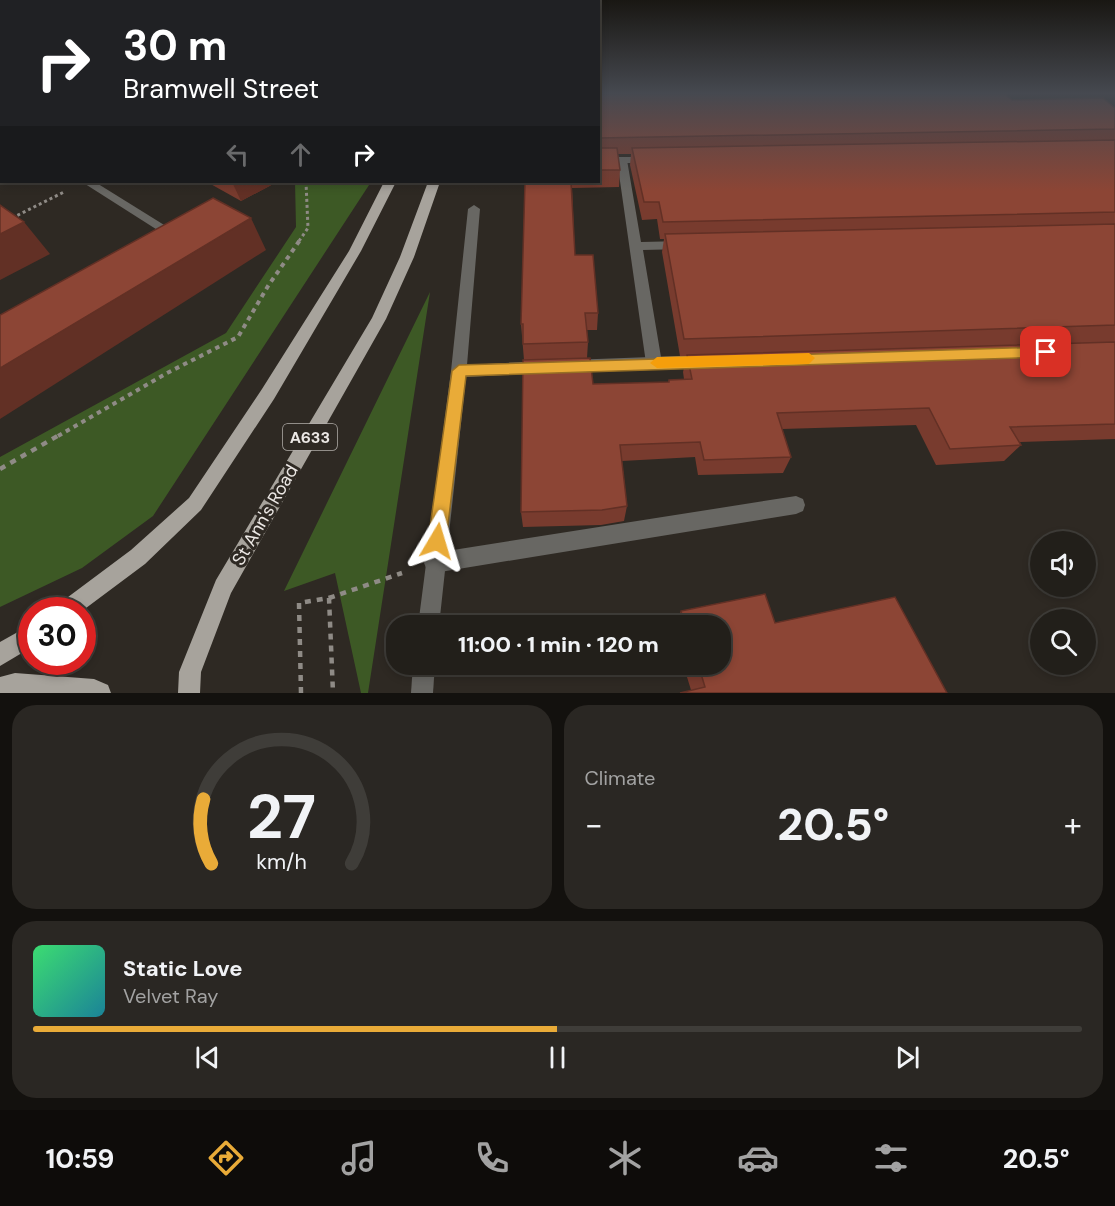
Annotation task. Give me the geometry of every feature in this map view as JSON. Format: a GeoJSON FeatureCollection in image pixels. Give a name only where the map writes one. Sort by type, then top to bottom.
{"type":"FeatureCollection","features":[{"type":"Feature","properties":{"kind":"main road"},"geometry":{"type":"LineString","coordinates":[[84,597],[138,557],[195,504],[268,394],[355,251],[389,183]]}},
{"type":"Feature","properties":{"kind":"main road","name":"St Ann's Road"},"geometry":{"type":"LineString","coordinates":[[189,693],[190,672],[223,587],[379,319],[407,257],[435,183]]}},
{"type":"Feature","properties":{"kind":"main road"},"geometry":{"type":"LineString","coordinates":[[0,655],[18,643]]}},
{"type":"Feature","properties":{"kind":"main road"},"geometry":{"type":"LineString","coordinates":[[0,688],[15,684],[94,690],[100,693]]}},
{"type":"Feature","properties":{"kind":"street"},"geometry":{"type":"LineString","coordinates":[[600,160],[658,160]]}},
{"type":"Feature","properties":{"kind":"street"},"geometry":{"type":"LineString","coordinates":[[622,160],[654,363]]}},
{"type":"Feature","properties":{"kind":"street"},"geometry":{"type":"LineString","coordinates":[[90,183],[163,228]]}},
{"type":"Feature","properties":{"kind":"street"},"geometry":{"type":"LineString","coordinates":[[429,615],[459,371],[474,209]]}},
{"type":"Feature","properties":{"kind":"street"},"geometry":{"type":"LineString","coordinates":[[636,246],[696,244]]}},
{"type":"Feature","properties":{"kind":"street"},"geometry":{"type":"LineString","coordinates":[[459,371],[725,361]]}},
{"type":"Feature","properties":{"kind":"street"},"geometry":{"type":"LineString","coordinates":[[434,563],[796,505]]}},
{"type":"Feature","properties":{"kind":"street"},"geometry":{"type":"LineString","coordinates":[[422,693],[423,675]]}},
{"type":"Feature","properties":{"kind":"path"},"geometry":{"type":"LineString","coordinates":[[0,469],[167,373],[238,337],[268,286],[308,228],[306,183]]}},
{"type":"Feature","properties":{"kind":"path"},"geometry":{"type":"LineString","coordinates":[[10,218],[68,191]]}},
{"type":"Feature","properties":{"kind":"path"},"geometry":{"type":"LineString","coordinates":[[301,693],[299,603],[328,598],[434,563]]}},
{"type":"Feature","properties":{"kind":"path"},"geometry":{"type":"LineString","coordinates":[[328,598],[333,693]]}},
{"type":"Feature","properties":{"kind":"green space"},"geometry":{"type":"Polygon","coordinates":[[[295,183],[370,183],[153,516],[82,568],[0,607],[0,457],[226,333],[296,227],[295,183]]]}},
{"type":"Feature","properties":{"kind":"green space"},"geometry":{"type":"Polygon","coordinates":[[[430,292],[368,693],[361,693],[335,573],[284,591],[430,292]]]}},
{"type":"Feature","properties":{"kind":"building"},"geometry":{"type":"Polygon","coordinates":[[[600,126],[1115,126],[1115,129],[600,138],[600,126]]]}},
{"type":"Feature","properties":{"kind":"building"},"geometry":{"type":"Polygon","coordinates":[[[1115,140],[1115,212],[663,222],[659,202],[644,202],[632,148],[1115,140]]]}},
{"type":"Feature","properties":{"kind":"building"},"geometry":{"type":"Polygon","coordinates":[[[600,148],[617,148],[620,170],[600,170],[600,148]]]}},
{"type":"Feature","properties":{"kind":"building"},"geometry":{"type":"Polygon","coordinates":[[[525,183],[571,183],[575,255],[593,255],[598,313],[585,313],[588,342],[523,344],[523,324],[521,324],[525,183]]]}},
{"type":"Feature","properties":{"kind":"building"},"geometry":{"type":"Polygon","coordinates":[[[213,198],[251,218],[0,368],[0,315],[213,198]]]}},
{"type":"Feature","properties":{"kind":"building"},"geometry":{"type":"Polygon","coordinates":[[[0,205],[24,222],[0,234],[0,205]]]}},
{"type":"Feature","properties":{"kind":"building"},"geometry":{"type":"Polygon","coordinates":[[[1115,224],[1115,325],[684,339],[665,234],[1115,224]]]}},
{"type":"Feature","properties":{"kind":"building"},"geometry":{"type":"Polygon","coordinates":[[[1115,342],[1115,424],[1010,427],[1021,445],[950,449],[929,408],[777,413],[791,457],[704,460],[700,442],[620,445],[627,506],[602,510],[521,512],[523,360],[590,358],[593,384],[669,382],[669,380],[692,379],[687,355],[1115,342]]]}},
{"type":"Feature","properties":{"kind":"building"},"geometry":{"type":"Polygon","coordinates":[[[765,594],[775,623],[895,597],[947,693],[680,693],[705,687],[701,675],[731,675],[731,615],[682,615],[681,611],[765,594]]]}},
{"type":"Feature","properties":{"kind":"slow traffic"},"geometry":{"type":"LineString","coordinates":[[657,363],[809,358]]}},
{"type":"Feature","properties":{"kind":"route"},"geometry":{"type":"LineString","coordinates":[[437,541],[459,371],[677,362],[1046,352]]}}]}
